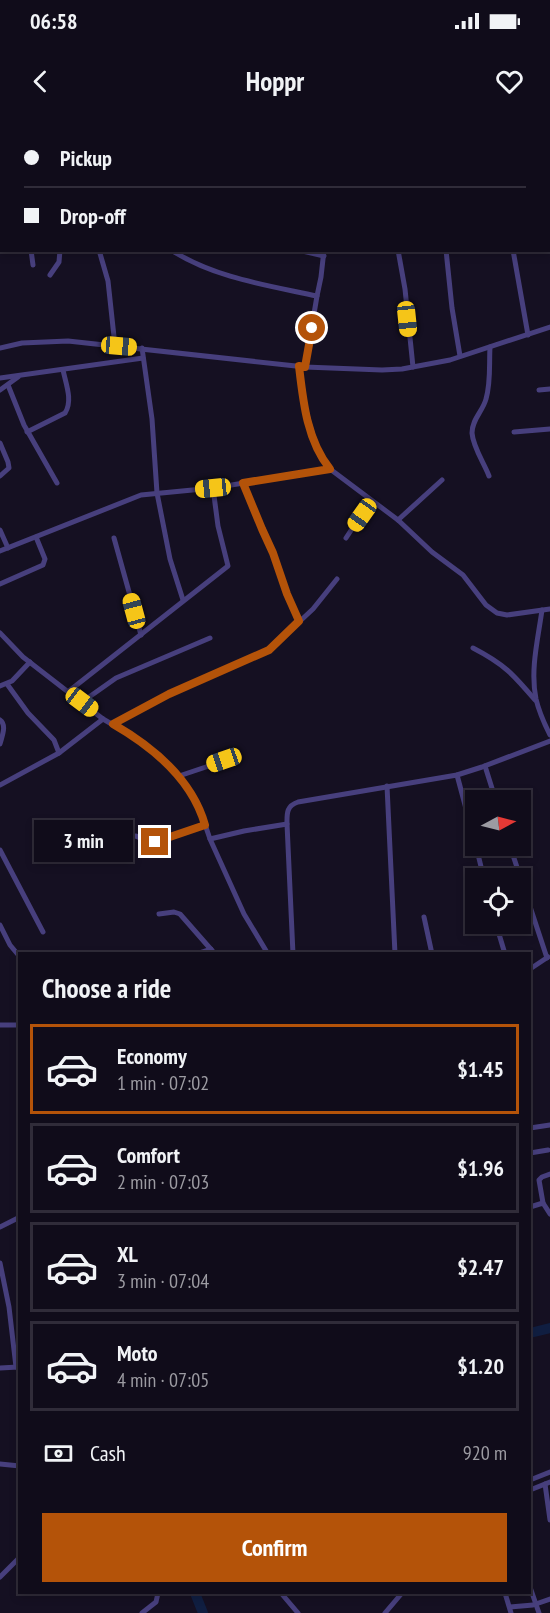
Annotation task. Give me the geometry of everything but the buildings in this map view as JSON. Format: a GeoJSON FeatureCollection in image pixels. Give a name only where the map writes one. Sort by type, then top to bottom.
{"type":"FeatureCollection","features":[{"type":"Feature","properties":{"kind":"street"},"geometry":{"type":"LineString","coordinates":[[31,252],[33,265]]}},
{"type":"Feature","properties":{"kind":"street"},"geometry":{"type":"LineString","coordinates":[[50,275],[60,262],[60,252]]}},
{"type":"Feature","properties":{"kind":"street"},"geometry":{"type":"LineString","coordinates":[[100,252],[108,282],[115,346]]}},
{"type":"Feature","properties":{"kind":"street"},"geometry":{"type":"LineString","coordinates":[[174,252],[211,271],[249,282],[316,296]]}},
{"type":"Feature","properties":{"kind":"street"},"geometry":{"type":"LineString","coordinates":[[398,252],[405,289],[413,367]]}},
{"type":"Feature","properties":{"kind":"street"},"geometry":{"type":"LineString","coordinates":[[446,252],[460,356]]}},
{"type":"Feature","properties":{"kind":"street"},"geometry":{"type":"LineString","coordinates":[[513,252],[528,335]]}},
{"type":"Feature","properties":{"kind":"street"},"geometry":{"type":"LineString","coordinates":[[324,253],[302,367],[304,402],[320,456],[330,469],[398,520],[432,552],[463,575],[486,605],[497,614],[507,615],[550,609]]}},
{"type":"Feature","properties":{"kind":"street"},"geometry":{"type":"LineString","coordinates":[[0,348],[22,343],[68,341],[302,367],[382,370],[413,367],[460,356],[550,327]]}},
{"type":"Feature","properties":{"kind":"street"},"geometry":{"type":"LineString","coordinates":[[489,476],[472,431],[474,421],[484,406],[488,392],[490,347]]}},
{"type":"Feature","properties":{"kind":"street"},"geometry":{"type":"LineString","coordinates":[[142,348],[154,437],[157,493],[170,559],[183,600]]}},
{"type":"Feature","properties":{"kind":"street"},"geometry":{"type":"LineString","coordinates":[[0,378],[143,358]]}},
{"type":"Feature","properties":{"kind":"street"},"geometry":{"type":"LineString","coordinates":[[27,432],[68,410],[69,399],[63,370]]}},
{"type":"Feature","properties":{"kind":"street"},"geometry":{"type":"LineString","coordinates":[[0,390],[20,376]]}},
{"type":"Feature","properties":{"kind":"street"},"geometry":{"type":"LineString","coordinates":[[8,385],[27,432],[57,483]]}},
{"type":"Feature","properties":{"kind":"street"},"geometry":{"type":"LineString","coordinates":[[538,390],[550,388]]}},
{"type":"Feature","properties":{"kind":"street"},"geometry":{"type":"LineString","coordinates":[[514,432],[550,429]]}},
{"type":"Feature","properties":{"kind":"street"},"geometry":{"type":"LineString","coordinates":[[0,443],[9,465],[8,471],[0,476]]}},
{"type":"Feature","properties":{"kind":"street"},"geometry":{"type":"LineString","coordinates":[[0,551],[135,497],[213,488],[330,469]]}},
{"type":"Feature","properties":{"kind":"street"},"geometry":{"type":"LineString","coordinates":[[398,520],[442,480]]}},
{"type":"Feature","properties":{"kind":"street"},"geometry":{"type":"LineString","coordinates":[[243,483],[299,621]]}},
{"type":"Feature","properties":{"kind":"street"},"geometry":{"type":"LineString","coordinates":[[69,691],[228,566],[218,526],[213,488]]}},
{"type":"Feature","properties":{"kind":"street"},"geometry":{"type":"LineString","coordinates":[[346,538],[371,500]]}},
{"type":"Feature","properties":{"kind":"street"},"geometry":{"type":"LineString","coordinates":[[0,530],[8,548]]}},
{"type":"Feature","properties":{"kind":"street"},"geometry":{"type":"LineString","coordinates":[[0,584],[43,565],[45,559],[36,537]]}},
{"type":"Feature","properties":{"kind":"street"},"geometry":{"type":"LineString","coordinates":[[114,538],[141,635]]}},
{"type":"Feature","properties":{"kind":"street"},"geometry":{"type":"LineString","coordinates":[[113,724],[169,694],[269,650],[313,609],[337,579]]}},
{"type":"Feature","properties":{"kind":"street"},"geometry":{"type":"LineString","coordinates":[[542,610],[534,664],[534,688],[536,701],[550,735]]}},
{"type":"Feature","properties":{"kind":"street"},"geometry":{"type":"LineString","coordinates":[[0,633],[16,651],[103,719],[144,743],[179,776],[198,804],[210,839],[244,914],[267,952]]}},
{"type":"Feature","properties":{"kind":"street"},"geometry":{"type":"LineString","coordinates":[[82,702],[116,678],[210,638]]}},
{"type":"Feature","properties":{"kind":"street"},"geometry":{"type":"LineString","coordinates":[[473,648],[493,658],[509,670],[536,701]]}},
{"type":"Feature","properties":{"kind":"street"},"geometry":{"type":"LineString","coordinates":[[0,686],[18,676],[30,662]]}},
{"type":"Feature","properties":{"kind":"street"},"geometry":{"type":"LineString","coordinates":[[7,684],[28,713],[54,740],[59,753]]}},
{"type":"Feature","properties":{"kind":"street"},"geometry":{"type":"LineString","coordinates":[[0,785],[59,753],[103,719]]}},
{"type":"Feature","properties":{"kind":"street"},"geometry":{"type":"LineString","coordinates":[[0,720],[3,721],[4,726],[0,744]]}},
{"type":"Feature","properties":{"kind":"street"},"geometry":{"type":"LineString","coordinates":[[293,952],[287,824],[289,807],[294,803],[457,775],[550,741]]}},
{"type":"Feature","properties":{"kind":"street"},"geometry":{"type":"LineString","coordinates":[[179,776],[224,760]]}},
{"type":"Feature","properties":{"kind":"street"},"geometry":{"type":"LineString","coordinates":[[485,766],[493,790]]}},
{"type":"Feature","properties":{"kind":"street"},"geometry":{"type":"LineString","coordinates":[[457,775],[465,805]]}},
{"type":"Feature","properties":{"kind":"street"},"geometry":{"type":"LineString","coordinates":[[387,786],[395,952]]}},
{"type":"Feature","properties":{"kind":"street"},"geometry":{"type":"LineString","coordinates":[[210,839],[287,824]]}},
{"type":"Feature","properties":{"kind":"street"},"geometry":{"type":"LineString","coordinates":[[91,845],[136,836],[153,843],[205,825]]}},
{"type":"Feature","properties":{"kind":"street"},"geometry":{"type":"LineString","coordinates":[[0,850],[42,932]]}},
{"type":"Feature","properties":{"kind":"street"},"geometry":{"type":"LineString","coordinates":[[514,856],[549,957],[531,968]]}},
{"type":"Feature","properties":{"kind":"street"},"geometry":{"type":"LineString","coordinates":[[159,914],[174,912],[180,914],[213,951]]}},
{"type":"Feature","properties":{"kind":"street"},"geometry":{"type":"LineString","coordinates":[[424,917],[432,952]]}},
{"type":"Feature","properties":{"kind":"street"},"geometry":{"type":"LineString","coordinates":[[0,925],[10,945],[18,955]]}},
{"type":"Feature","properties":{"kind":"street"},"geometry":{"type":"LineString","coordinates":[[499,934],[504,952]]}},
{"type":"Feature","properties":{"kind":"street"},"geometry":{"type":"LineString","coordinates":[[0,1025],[18,1025]]}},
{"type":"Feature","properties":{"kind":"street"},"geometry":{"type":"LineString","coordinates":[[531,1128],[550,1125]]}},
{"type":"Feature","properties":{"kind":"street"},"geometry":{"type":"LineString","coordinates":[[531,1153],[548,1150]]}},
{"type":"Feature","properties":{"kind":"street"},"geometry":{"type":"LineString","coordinates":[[550,1174],[542,1177],[538,1182],[543,1203],[550,1214]]}},
{"type":"Feature","properties":{"kind":"street"},"geometry":{"type":"LineString","coordinates":[[531,1207],[543,1203]]}},
{"type":"Feature","properties":{"kind":"street"},"geometry":{"type":"LineString","coordinates":[[0,1227],[18,1218]]}},
{"type":"Feature","properties":{"kind":"street"},"geometry":{"type":"LineString","coordinates":[[0,1263],[18,1367],[0,1368]]}},
{"type":"Feature","properties":{"kind":"street"},"geometry":{"type":"LineString","coordinates":[[0,1464],[18,1466]]}},
{"type":"Feature","properties":{"kind":"street"},"geometry":{"type":"LineString","coordinates":[[531,1480],[550,1472]]}},
{"type":"Feature","properties":{"kind":"street"},"geometry":{"type":"LineString","coordinates":[[531,1490],[547,1483],[550,1520]]}},
{"type":"Feature","properties":{"kind":"street"},"geometry":{"type":"LineString","coordinates":[[0,1577],[18,1559]]}},
{"type":"Feature","properties":{"kind":"street"},"geometry":{"type":"LineString","coordinates":[[531,1589],[539,1613]]}},
{"type":"Feature","properties":{"kind":"street"},"geometry":{"type":"LineString","coordinates":[[142,1613],[156,1602],[158,1594]]}},
{"type":"Feature","properties":{"kind":"street"},"geometry":{"type":"LineString","coordinates":[[282,1594],[298,1613]]}},
{"type":"Feature","properties":{"kind":"street"},"geometry":{"type":"LineString","coordinates":[[506,1594],[510,1610],[550,1599]]}},
{"type":"Feature","properties":{"kind":"street"},"geometry":{"type":"LineString","coordinates":[[385,1613],[397,1596]]}},
{"type":"Feature","properties":{"kind":"waterway"},"geometry":{"type":"LineString","coordinates":[[531,1333],[550,1328]]}},
{"type":"Feature","properties":{"kind":"waterway"},"geometry":{"type":"LineString","coordinates":[[195,1594],[203,1613]]}},
{"type":"Feature","properties":{"kind":"route"},"geometry":{"type":"LineString","coordinates":[[155,842],[205,825],[202,815],[194,796],[179,776],[144,743],[113,724],[169,694],[269,650],[299,621],[287,594],[277,561],[243,483],[330,469],[320,456],[310,426],[299,366],[305,367],[312,328]]}}]}
